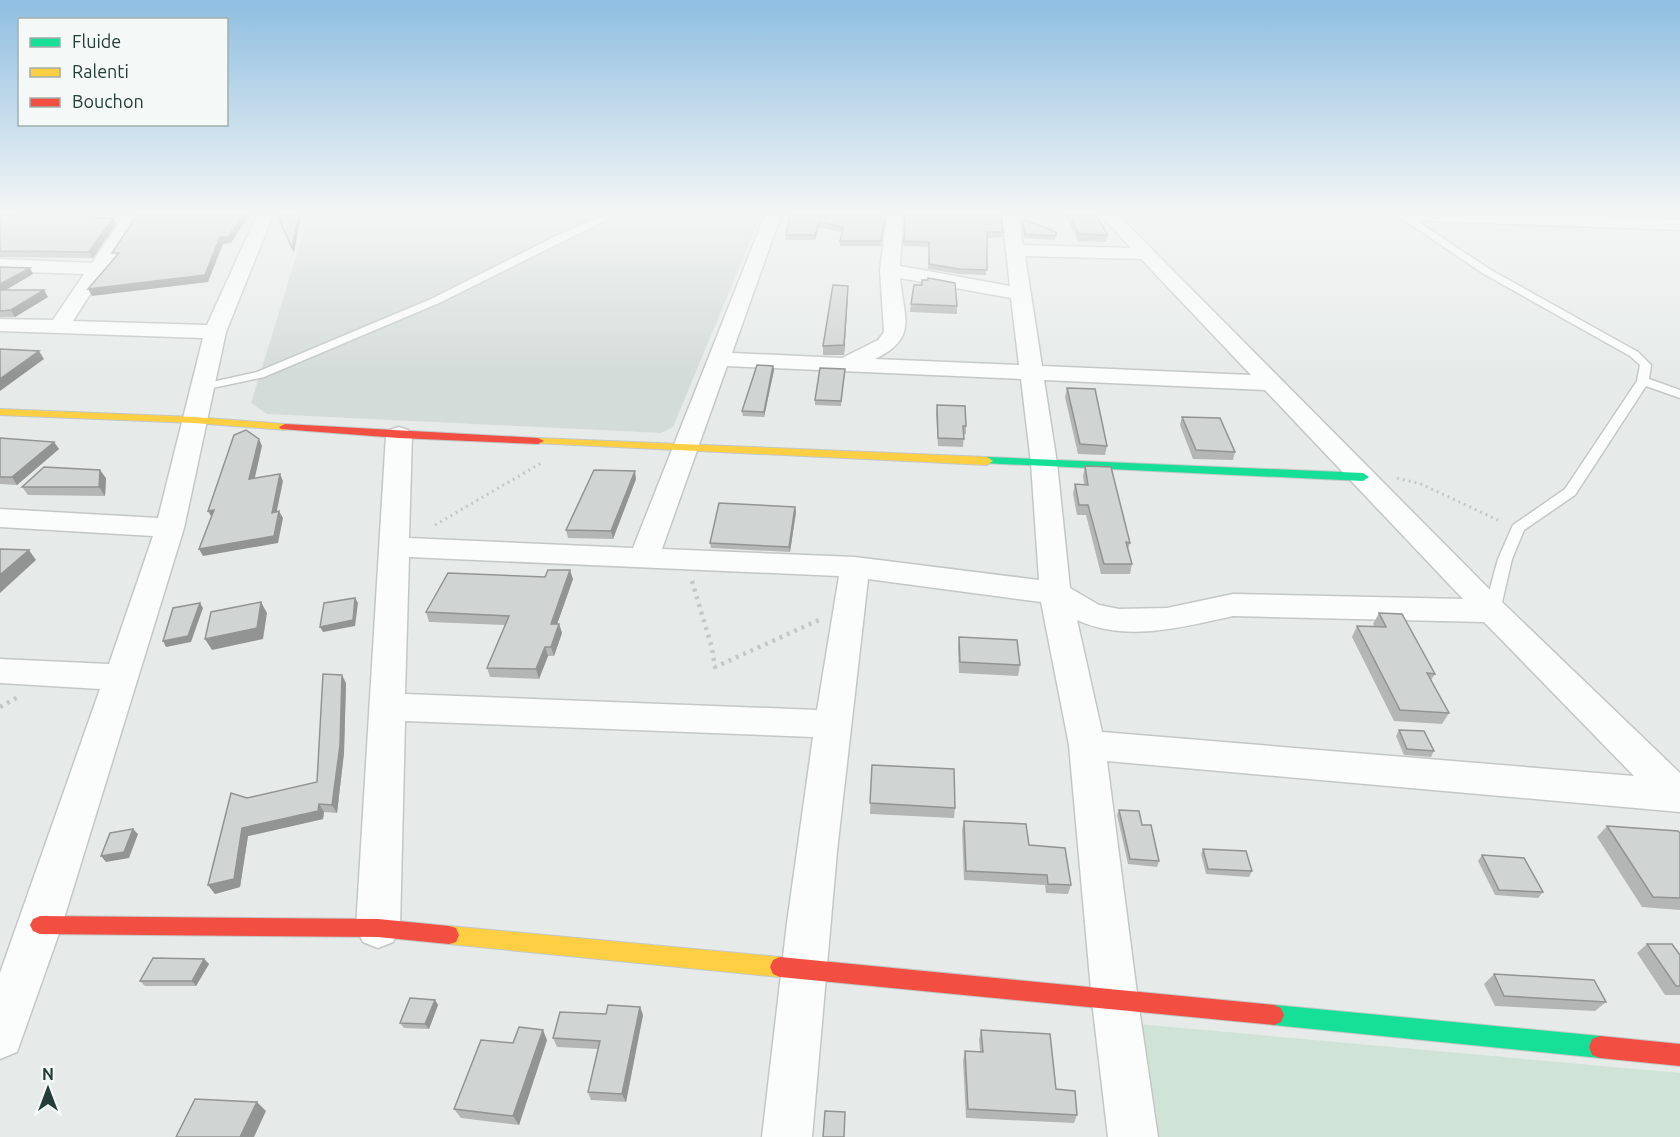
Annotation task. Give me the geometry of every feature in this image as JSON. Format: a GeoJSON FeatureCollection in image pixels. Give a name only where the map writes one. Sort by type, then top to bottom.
{"type":"FeatureCollection","features":[{"type":"Feature","properties":{"kind":"street"},"geometry":{"type":"LineString","coordinates":[[73,268],[96,269]]}},
{"type":"Feature","properties":{"kind":"street"},"geometry":{"type":"LineString","coordinates":[[0,1035],[40,925],[170,528],[215,332],[242,268]]}},
{"type":"Feature","properties":{"kind":"street"},"geometry":{"type":"LineString","coordinates":[[644,557],[752,268]]}},
{"type":"Feature","properties":{"kind":"street"},"geometry":{"type":"LineString","coordinates":[[1017,268],[1044,463],[1055,593],[1087,745],[1114,1001],[1133,1137]]}},
{"type":"Feature","properties":{"kind":"street"},"geometry":{"type":"LineString","coordinates":[[1161,268],[1492,611],[1679,796]]}},
{"type":"Feature","properties":{"kind":"street"},"geometry":{"type":"LineString","coordinates":[[58,328],[96,269]]}},
{"type":"Feature","properties":{"kind":"street"},"geometry":{"type":"LineString","coordinates":[[843,365],[880,349],[891,340],[894,332],[890,270],[1021,294]]}},
{"type":"Feature","properties":{"kind":"street"},"geometry":{"type":"LineString","coordinates":[[0,326],[215,332]]}},
{"type":"Feature","properties":{"kind":"street"},"geometry":{"type":"LineString","coordinates":[[717,359],[1271,383]]}},
{"type":"Feature","properties":{"kind":"street"},"geometry":{"type":"LineString","coordinates":[[0,412],[194,420],[399,435],[683,448],[1358,473]]}},
{"type":"Feature","properties":{"kind":"street"},"geometry":{"type":"LineString","coordinates":[[378,928],[399,435]]}},
{"type":"Feature","properties":{"kind":"street"},"geometry":{"type":"LineString","coordinates":[[0,518],[170,528]]}},
{"type":"Feature","properties":{"kind":"street"},"geometry":{"type":"LineString","coordinates":[[395,547],[855,567],[1055,593],[1090,614],[1119,620],[1167,619],[1233,605],[1492,611]]}},
{"type":"Feature","properties":{"kind":"street"},"geometry":{"type":"LineString","coordinates":[[787,1137],[803,969],[831,724],[855,567]]}},
{"type":"Feature","properties":{"kind":"street"},"geometry":{"type":"LineString","coordinates":[[0,671],[120,677]]}},
{"type":"Feature","properties":{"kind":"street"},"geometry":{"type":"LineString","coordinates":[[386,707],[831,724]]}},
{"type":"Feature","properties":{"kind":"street"},"geometry":{"type":"LineString","coordinates":[[1087,745],[1679,796]]}},
{"type":"Feature","properties":{"kind":"street"},"geometry":{"type":"LineString","coordinates":[[40,925],[378,928],[1680,1055]]}},
{"type":"Feature","properties":{"kind":"lane"},"geometry":{"type":"LineString","coordinates":[[203,387],[270,371],[435,301],[500,268]]}},
{"type":"Feature","properties":{"kind":"lane"},"geometry":{"type":"LineString","coordinates":[[1483,268],[1634,354],[1646,362],[1648,368],[1643,381],[1570,492],[1518,528],[1505,559],[1492,611]]}},
{"type":"Feature","properties":{"kind":"lane"},"geometry":{"type":"LineString","coordinates":[[1643,381],[1680,394]]}},
{"type":"Feature","properties":{"kind":"path"},"geometry":{"type":"LineString","coordinates":[[395,547],[480,501],[573,443]]}},
{"type":"Feature","properties":{"kind":"path"},"geometry":{"type":"LineString","coordinates":[[1358,473],[1384,474],[1421,484],[1474,511],[1518,528]]}},
{"type":"Feature","properties":{"kind":"path"},"geometry":{"type":"LineString","coordinates":[[687,575],[694,583],[715,667],[828,616]]}},
{"type":"Feature","properties":{"kind":"shaded area"},"geometry":{"type":"Polygon","coordinates":[[[293,268],[739,268],[673,427],[661,433],[267,414],[251,403],[293,268]]]}},
{"type":"Feature","properties":{"kind":"green space"},"geometry":{"type":"Polygon","coordinates":[[[1138,1024],[1680,1073],[1680,1137],[1154,1137],[1138,1024]]]}},
{"type":"Feature","properties":{"kind":"building"},"geometry":{"type":"Polygon","coordinates":[[[0,268],[30,268],[0,284],[0,268]]]}},
{"type":"Feature","properties":{"kind":"building"},"geometry":{"type":"Polygon","coordinates":[[[106,268],[208,268],[205,275],[88,289],[106,268]]]}},
{"type":"Feature","properties":{"kind":"building"},"geometry":{"type":"Polygon","coordinates":[[[953,268],[987,268],[987,270],[953,268]]]}},
{"type":"Feature","properties":{"kind":"building"},"geometry":{"type":"Polygon","coordinates":[[[928,278],[955,283],[957,306],[911,304],[914,285],[922,285],[922,280],[928,280],[928,278]]]}},
{"type":"Feature","properties":{"kind":"building"},"geometry":{"type":"Polygon","coordinates":[[[833,285],[848,286],[844,345],[823,346],[833,285]]]}},
{"type":"Feature","properties":{"kind":"building"},"geometry":{"type":"Polygon","coordinates":[[[0,290],[44,290],[11,310],[0,311],[0,290]]]}},
{"type":"Feature","properties":{"kind":"building"},"geometry":{"type":"Polygon","coordinates":[[[0,349],[39,351],[0,379],[0,349]]]}},
{"type":"Feature","properties":{"kind":"building"},"geometry":{"type":"Polygon","coordinates":[[[757,365],[773,366],[764,412],[742,411],[757,365]]]}},
{"type":"Feature","properties":{"kind":"building"},"geometry":{"type":"Polygon","coordinates":[[[820,368],[845,369],[841,401],[815,400],[820,368]]]}},
{"type":"Feature","properties":{"kind":"building"},"geometry":{"type":"Polygon","coordinates":[[[1067,388],[1095,389],[1107,446],[1080,444],[1067,388]]]}},
{"type":"Feature","properties":{"kind":"building"},"geometry":{"type":"Polygon","coordinates":[[[937,405],[965,406],[964,439],[938,438],[937,405]]]}},
{"type":"Feature","properties":{"kind":"building"},"geometry":{"type":"Polygon","coordinates":[[[1182,417],[1220,418],[1235,452],[1196,450],[1182,417]]]}},
{"type":"Feature","properties":{"kind":"building"},"geometry":{"type":"Polygon","coordinates":[[[246,430],[259,439],[249,479],[280,474],[272,513],[279,511],[274,536],[199,549],[214,510],[208,511],[234,435],[246,430]]]}},
{"type":"Feature","properties":{"kind":"building"},"geometry":{"type":"Polygon","coordinates":[[[0,438],[54,442],[12,477],[0,477],[0,438]]]}},
{"type":"Feature","properties":{"kind":"building"},"geometry":{"type":"Polygon","coordinates":[[[1085,466],[1111,467],[1130,543],[1126,542],[1132,564],[1104,564],[1088,505],[1079,505],[1075,484],[1088,485],[1085,466]]]}},
{"type":"Feature","properties":{"kind":"building"},"geometry":{"type":"Polygon","coordinates":[[[44,467],[100,470],[99,487],[22,487],[44,467]]]}},
{"type":"Feature","properties":{"kind":"building"},"geometry":{"type":"Polygon","coordinates":[[[594,470],[635,471],[611,531],[566,530],[594,470]]]}},
{"type":"Feature","properties":{"kind":"building"},"geometry":{"type":"Polygon","coordinates":[[[719,503],[795,507],[789,547],[710,543],[719,503]]]}},
{"type":"Feature","properties":{"kind":"building"},"geometry":{"type":"Polygon","coordinates":[[[0,549],[29,550],[0,575],[0,549]]]}},
{"type":"Feature","properties":{"kind":"building"},"geometry":{"type":"Polygon","coordinates":[[[548,570],[570,570],[551,624],[559,624],[551,647],[545,647],[536,669],[487,668],[509,616],[426,612],[448,573],[545,577],[548,570]]]}},
{"type":"Feature","properties":{"kind":"building"},"geometry":{"type":"Polygon","coordinates":[[[355,598],[353,620],[320,627],[324,603],[355,598]]]}},
{"type":"Feature","properties":{"kind":"building"},"geometry":{"type":"Polygon","coordinates":[[[261,602],[257,628],[205,639],[211,612],[261,602]]]}},
{"type":"Feature","properties":{"kind":"building"},"geometry":{"type":"Polygon","coordinates":[[[200,603],[188,636],[163,641],[173,608],[200,603]]]}},
{"type":"Feature","properties":{"kind":"building"},"geometry":{"type":"Polygon","coordinates":[[[1379,613],[1402,614],[1435,674],[1427,673],[1449,713],[1400,710],[1357,626],[1386,627],[1379,613]]]}},
{"type":"Feature","properties":{"kind":"building"},"geometry":{"type":"Polygon","coordinates":[[[959,637],[1017,640],[1020,665],[960,662],[959,637]]]}},
{"type":"Feature","properties":{"kind":"building"},"geometry":{"type":"Polygon","coordinates":[[[323,674],[342,675],[340,745],[332,805],[319,804],[318,811],[242,828],[234,879],[208,885],[231,793],[247,798],[317,782],[323,674]]]}},
{"type":"Feature","properties":{"kind":"building"},"geometry":{"type":"Polygon","coordinates":[[[1399,730],[1424,731],[1434,751],[1407,749],[1399,730]]]}},
{"type":"Feature","properties":{"kind":"building"},"geometry":{"type":"Polygon","coordinates":[[[872,765],[954,769],[955,808],[870,803],[872,765]]]}},
{"type":"Feature","properties":{"kind":"building"},"geometry":{"type":"Polygon","coordinates":[[[1119,810],[1139,811],[1142,825],[1151,825],[1159,861],[1130,859],[1119,810]]]}},
{"type":"Feature","properties":{"kind":"building"},"geometry":{"type":"Polygon","coordinates":[[[964,821],[1026,824],[1029,845],[1065,848],[1071,885],[1048,884],[1047,875],[966,871],[964,821]]]}},
{"type":"Feature","properties":{"kind":"building"},"geometry":{"type":"Polygon","coordinates":[[[1607,826],[1678,831],[1680,833],[1680,898],[1653,897],[1607,826]]]}},
{"type":"Feature","properties":{"kind":"building"},"geometry":{"type":"Polygon","coordinates":[[[133,829],[124,852],[101,856],[110,833],[133,829]]]}},
{"type":"Feature","properties":{"kind":"building"},"geometry":{"type":"Polygon","coordinates":[[[1203,849],[1246,851],[1252,871],[1208,869],[1203,849]]]}},
{"type":"Feature","properties":{"kind":"building"},"geometry":{"type":"Polygon","coordinates":[[[1482,855],[1524,858],[1543,892],[1499,890],[1482,855]]]}},
{"type":"Feature","properties":{"kind":"building"},"geometry":{"type":"Polygon","coordinates":[[[1647,944],[1672,944],[1680,955],[1680,986],[1676,986],[1647,944]]]}},
{"type":"Feature","properties":{"kind":"building"},"geometry":{"type":"Polygon","coordinates":[[[153,958],[204,959],[192,981],[140,981],[153,958]]]}},
{"type":"Feature","properties":{"kind":"building"},"geometry":{"type":"Polygon","coordinates":[[[1494,974],[1594,980],[1606,1002],[1504,996],[1494,974]]]}},
{"type":"Feature","properties":{"kind":"building"},"geometry":{"type":"Polygon","coordinates":[[[410,998],[435,1000],[425,1024],[400,1023],[410,998]]]}},
{"type":"Feature","properties":{"kind":"building"},"geometry":{"type":"Polygon","coordinates":[[[608,1005],[640,1007],[622,1094],[588,1092],[600,1041],[553,1038],[560,1012],[606,1014],[608,1005]]]}},
{"type":"Feature","properties":{"kind":"building"},"geometry":{"type":"Polygon","coordinates":[[[519,1027],[543,1030],[513,1116],[454,1109],[481,1040],[513,1043],[519,1027]]]}},
{"type":"Feature","properties":{"kind":"building"},"geometry":{"type":"Polygon","coordinates":[[[981,1030],[1050,1034],[1056,1089],[1075,1091],[1077,1115],[968,1109],[965,1051],[983,1052],[981,1030]]]}},
{"type":"Feature","properties":{"kind":"building"},"geometry":{"type":"Polygon","coordinates":[[[195,1099],[257,1102],[240,1137],[176,1137],[195,1099]]]}},
{"type":"Feature","properties":{"kind":"building"},"geometry":{"type":"Polygon","coordinates":[[[825,1111],[845,1112],[844,1137],[823,1137],[825,1111]]]}},
{"type":"Feature","properties":{"kind":"traffic: fast"},"geometry":{"type":"LineString","coordinates":[[987,461],[1363,477]]}},
{"type":"Feature","properties":{"kind":"traffic: fast"},"geometry":{"type":"LineString","coordinates":[[1274,1015],[1600,1047]]}},
{"type":"Feature","properties":{"kind":"traffic: slow"},"geometry":{"type":"LineString","coordinates":[[0,412],[194,420],[285,427]]}},
{"type":"Feature","properties":{"kind":"traffic: slow"},"geometry":{"type":"LineString","coordinates":[[538,441],[987,461]]}},
{"type":"Feature","properties":{"kind":"traffic: slow"},"geometry":{"type":"LineString","coordinates":[[449,935],[780,967]]}},
{"type":"Feature","properties":{"kind":"traffic: jam"},"geometry":{"type":"LineString","coordinates":[[285,427],[538,441]]}},
{"type":"Feature","properties":{"kind":"traffic: jam"},"geometry":{"type":"LineString","coordinates":[[40,925],[378,928],[449,935]]}},
{"type":"Feature","properties":{"kind":"traffic: jam"},"geometry":{"type":"LineString","coordinates":[[780,967],[1274,1015]]}},
{"type":"Feature","properties":{"kind":"traffic: jam"},"geometry":{"type":"LineString","coordinates":[[1600,1047],[1680,1055]]}}]}
